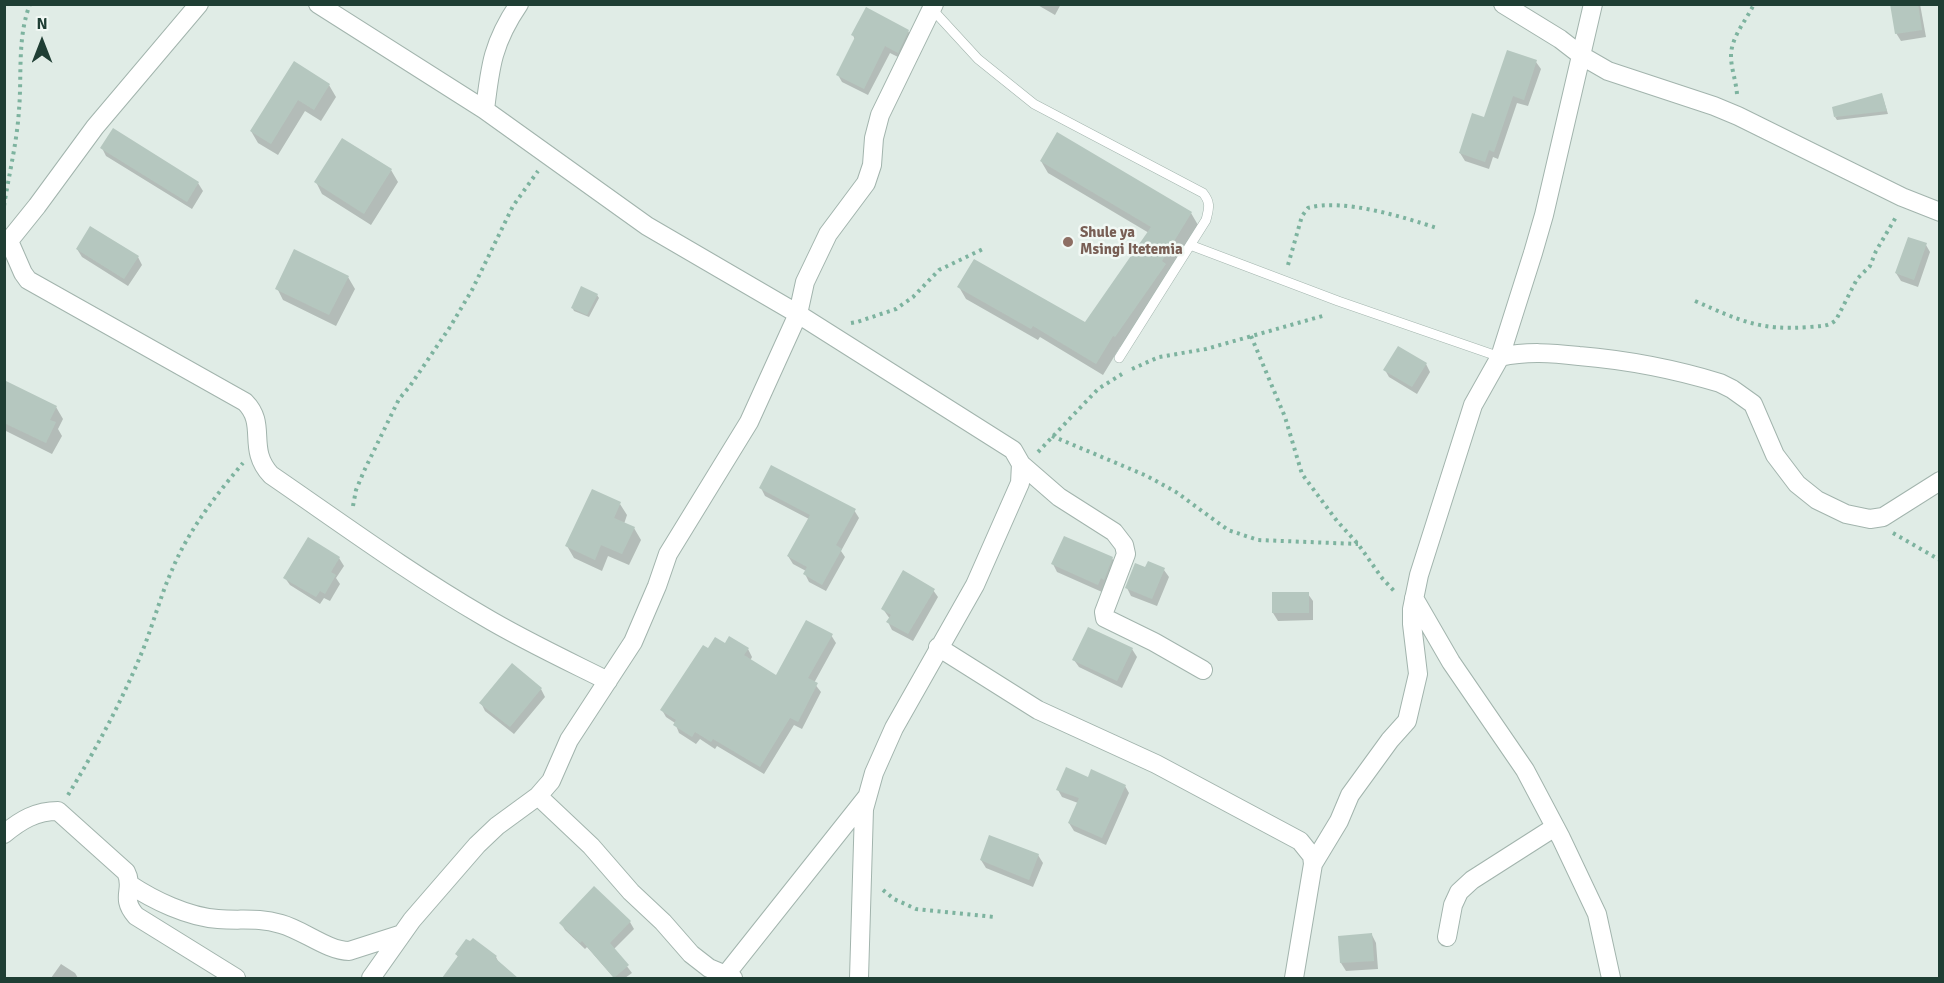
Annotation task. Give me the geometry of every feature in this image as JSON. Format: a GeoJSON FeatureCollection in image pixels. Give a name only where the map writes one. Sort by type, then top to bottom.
{"type":"FeatureCollection","features":[{"type":"Feature","properties":{"kind":"street"},"geometry":{"type":"LineString","coordinates":[[199,4],[95,127],[38,206],[7,244],[23,273],[28,280],[245,402],[255,414],[257,447],[262,465],[271,475],[356,535],[483,616],[542,649],[608,681]]}},
{"type":"Feature","properties":{"kind":"street"},"geometry":{"type":"LineString","coordinates":[[318,4],[485,110],[646,226],[798,314],[1013,450],[1023,465],[1059,496],[1114,532],[1124,545],[1126,554],[1104,612],[1105,618],[1203,670]]}},
{"type":"Feature","properties":{"kind":"street"},"geometry":{"type":"LineString","coordinates":[[485,110],[491,61],[495,48],[501,32],[519,4]]}},
{"type":"Feature","properties":{"kind":"street"},"geometry":{"type":"LineString","coordinates":[[1503,4],[1608,71],[1738,116],[1910,200],[1940,212]]}},
{"type":"Feature","properties":{"kind":"street"},"geometry":{"type":"LineString","coordinates":[[1313,864],[1339,821],[1350,795],[1389,740],[1407,720],[1418,674],[1413,605],[1429,542],[1473,405],[1500,357],[1544,215],[1593,4]]}},
{"type":"Feature","properties":{"kind":"street"},"geometry":{"type":"LineString","coordinates":[[371,978],[436,891],[486,836],[538,796],[551,782],[569,740],[633,642],[668,554],[749,422],[798,314],[805,282],[828,234],[866,183],[872,165],[874,138],[880,115],[933,7]]}},
{"type":"Feature","properties":{"kind":"street"},"geometry":{"type":"LineString","coordinates":[[1500,357],[1527,352],[1610,359],[1637,363],[1720,383],[1753,404],[1775,455],[1797,484],[1817,500],[1846,514],[1870,519],[1883,517],[1940,480]]}},
{"type":"Feature","properties":{"kind":"street"},"geometry":{"type":"LineString","coordinates":[[859,978],[864,809],[874,773],[894,728],[975,585],[1020,483],[1023,465]]}},
{"type":"Feature","properties":{"kind":"street"},"geometry":{"type":"LineString","coordinates":[[1413,605],[1525,770],[1597,914],[1611,978]]}},
{"type":"Feature","properties":{"kind":"street"},"geometry":{"type":"LineString","coordinates":[[938,647],[1038,710],[1156,764],[1300,841],[1312,856],[1313,864],[1294,978]]}},
{"type":"Feature","properties":{"kind":"street"},"geometry":{"type":"LineString","coordinates":[[538,796],[591,846],[690,954],[709,968],[727,977],[867,796]]}},
{"type":"Feature","properties":{"kind":"street"},"geometry":{"type":"LineString","coordinates":[[4,834],[21,820],[36,813],[58,811],[126,872],[129,877],[127,901],[129,908],[136,916],[236,978]]}},
{"type":"Feature","properties":{"kind":"street"},"geometry":{"type":"LineString","coordinates":[[1447,937],[1453,905],[1459,892],[1472,880],[1555,827]]}},
{"type":"Feature","properties":{"kind":"street"},"geometry":{"type":"LineString","coordinates":[[129,884],[150,899],[173,908],[214,919],[247,918],[281,924],[301,930],[342,951],[349,951],[402,934]]}},
{"type":"Feature","properties":{"kind":"lane"},"geometry":{"type":"LineString","coordinates":[[933,7],[978,59],[1034,104],[1203,193],[1210,206],[1206,220],[1119,358]]}},
{"type":"Feature","properties":{"kind":"lane"},"geometry":{"type":"LineString","coordinates":[[1190,245],[1500,357]]}},
{"type":"Feature","properties":{"kind":"path"},"geometry":{"type":"LineString","coordinates":[[4,206],[19,111],[25,15],[30,4]]}},
{"type":"Feature","properties":{"kind":"path"},"geometry":{"type":"LineString","coordinates":[[1738,116],[1736,79],[1731,54],[1734,39],[1754,4]]}},
{"type":"Feature","properties":{"kind":"path"},"geometry":{"type":"LineString","coordinates":[[356,535],[353,505],[356,490],[399,399],[450,327],[472,290],[513,206],[549,155]]}},
{"type":"Feature","properties":{"kind":"path"},"geometry":{"type":"LineString","coordinates":[[1695,301],[1750,324],[1771,328],[1800,328],[1831,324],[1836,320],[1857,279],[1870,266],[1876,251],[1899,212],[1910,200]]}},
{"type":"Feature","properties":{"kind":"path"},"geometry":{"type":"LineString","coordinates":[[1282,280],[1302,216],[1308,208],[1343,207],[1393,214],[1437,228]]}},
{"type":"Feature","properties":{"kind":"path"},"geometry":{"type":"LineString","coordinates":[[814,324],[857,322],[896,309],[913,297],[939,270],[983,249]]}},
{"type":"Feature","properties":{"kind":"path"},"geometry":{"type":"LineString","coordinates":[[1023,465],[1098,389],[1110,380],[1145,363],[1159,357],[1206,349],[1324,315],[1335,316]]}},
{"type":"Feature","properties":{"kind":"path"},"geometry":{"type":"LineString","coordinates":[[1251,336],[1285,417],[1302,474],[1382,578],[1413,605]]}},
{"type":"Feature","properties":{"kind":"path"},"geometry":{"type":"LineString","coordinates":[[1052,436],[1147,476],[1176,492],[1228,530],[1258,540],[1358,544]]}},
{"type":"Feature","properties":{"kind":"path"},"geometry":{"type":"LineString","coordinates":[[58,811],[120,700],[142,653],[172,568],[219,491],[257,447]]}},
{"type":"Feature","properties":{"kind":"path"},"geometry":{"type":"LineString","coordinates":[[1870,519],[1940,560]]}},
{"type":"Feature","properties":{"kind":"path"},"geometry":{"type":"LineString","coordinates":[[861,872],[894,899],[916,909],[994,917]]}},
{"type":"Feature","properties":{"kind":"building"},"geometry":{"type":"Polygon","coordinates":[[[1890,4],[1918,4],[1922,30],[1895,34],[1890,4]]]}},
{"type":"Feature","properties":{"kind":"building"},"geometry":{"type":"Polygon","coordinates":[[[866,7],[909,30],[898,53],[885,46],[864,89],[836,75],[855,37],[851,35],[866,7]]]}},
{"type":"Feature","properties":{"kind":"building"},"geometry":{"type":"Polygon","coordinates":[[[1507,50],[1537,60],[1524,100],[1513,96],[1494,152],[1489,150],[1485,162],[1459,153],[1472,113],[1484,117],[1507,50]]]}},
{"type":"Feature","properties":{"kind":"building"},"geometry":{"type":"Polygon","coordinates":[[[294,61],[330,84],[314,110],[298,100],[271,144],[250,131],[294,61]]]}},
{"type":"Feature","properties":{"kind":"building"},"geometry":{"type":"Polygon","coordinates":[[[1882,93],[1887,111],[1834,117],[1832,107],[1882,93]]]}},
{"type":"Feature","properties":{"kind":"building"},"geometry":{"type":"Polygon","coordinates":[[[113,128],[199,182],[187,202],[100,148],[113,128]]]}},
{"type":"Feature","properties":{"kind":"building"},"geometry":{"type":"Polygon","coordinates":[[[1057,132],[1192,212],[1162,261],[1166,264],[1115,337],[1113,336],[1096,364],[1033,326],[1031,329],[957,287],[974,259],[1085,322],[1151,227],[1040,161],[1057,132]]]}},
{"type":"Feature","properties":{"kind":"building"},"geometry":{"type":"Polygon","coordinates":[[[342,138],[392,169],[364,214],[314,182],[342,138]]]}},
{"type":"Feature","properties":{"kind":"building"},"geometry":{"type":"Polygon","coordinates":[[[90,226],[139,256],[124,279],[76,249],[90,226]]]}},
{"type":"Feature","properties":{"kind":"building"},"geometry":{"type":"Polygon","coordinates":[[[1908,237],[1927,243],[1914,280],[1895,273],[1908,237]]]}},
{"type":"Feature","properties":{"kind":"building"},"geometry":{"type":"Polygon","coordinates":[[[294,249],[349,276],[329,315],[275,289],[294,249]]]}},
{"type":"Feature","properties":{"kind":"building"},"geometry":{"type":"Polygon","coordinates":[[[581,286],[598,294],[587,315],[571,308],[581,286]]]}},
{"type":"Feature","properties":{"kind":"building"},"geometry":{"type":"Polygon","coordinates":[[[1398,346],[1427,363],[1412,387],[1383,370],[1398,346]]]}},
{"type":"Feature","properties":{"kind":"building"},"geometry":{"type":"Polygon","coordinates":[[[4,380],[57,406],[50,420],[56,422],[46,443],[4,423],[4,380]]]}},
{"type":"Feature","properties":{"kind":"building"},"geometry":{"type":"Polygon","coordinates":[[[771,465],[856,509],[836,545],[842,549],[822,585],[803,574],[807,567],[787,556],[810,515],[759,488],[771,465]]]}},
{"type":"Feature","properties":{"kind":"building"},"geometry":{"type":"Polygon","coordinates":[[[592,489],[621,502],[614,518],[635,527],[622,554],[601,545],[595,560],[565,546],[592,489]]]}},
{"type":"Feature","properties":{"kind":"building"},"geometry":{"type":"Polygon","coordinates":[[[1064,536],[1113,557],[1104,580],[1101,578],[1098,585],[1051,564],[1064,536]]]}},
{"type":"Feature","properties":{"kind":"building"},"geometry":{"type":"Polygon","coordinates":[[[308,537],[340,557],[331,572],[336,575],[325,594],[320,591],[316,597],[283,578],[308,537]]]}},
{"type":"Feature","properties":{"kind":"building"},"geometry":{"type":"Polygon","coordinates":[[[1148,561],[1165,568],[1152,599],[1125,588],[1135,563],[1145,567],[1148,561]]]}},
{"type":"Feature","properties":{"kind":"building"},"geometry":{"type":"Polygon","coordinates":[[[903,570],[935,589],[908,634],[886,622],[891,615],[881,609],[903,570]]]}},
{"type":"Feature","properties":{"kind":"building"},"geometry":{"type":"Polygon","coordinates":[[[1272,592],[1309,592],[1309,613],[1272,613],[1272,592]]]}},
{"type":"Feature","properties":{"kind":"building"},"geometry":{"type":"Polygon","coordinates":[[[806,620],[833,634],[808,678],[818,683],[798,722],[790,718],[760,767],[713,739],[711,742],[695,732],[692,737],[673,725],[676,720],[660,710],[703,645],[708,648],[715,637],[725,643],[729,636],[749,648],[744,655],[776,675],[806,620]]]}},
{"type":"Feature","properties":{"kind":"building"},"geometry":{"type":"Polygon","coordinates":[[[1088,627],[1133,648],[1117,681],[1072,660],[1088,627]]]}},
{"type":"Feature","properties":{"kind":"building"},"geometry":{"type":"Polygon","coordinates":[[[512,663],[542,688],[510,727],[479,703],[512,663]]]}},
{"type":"Feature","properties":{"kind":"building"},"geometry":{"type":"Polygon","coordinates":[[[1066,767],[1088,777],[1091,769],[1126,785],[1102,838],[1068,823],[1079,798],[1056,790],[1066,767]]]}},
{"type":"Feature","properties":{"kind":"building"},"geometry":{"type":"Polygon","coordinates":[[[989,835],[1039,854],[1029,880],[980,860],[989,835]]]}},
{"type":"Feature","properties":{"kind":"building"},"geometry":{"type":"Polygon","coordinates":[[[594,886],[631,921],[610,943],[629,965],[614,978],[582,941],[580,943],[559,923],[594,886]]]}},
{"type":"Feature","properties":{"kind":"building"},"geometry":{"type":"Polygon","coordinates":[[[1372,933],[1374,961],[1340,963],[1338,936],[1372,933]]]}},
{"type":"Feature","properties":{"kind":"building"},"geometry":{"type":"Polygon","coordinates":[[[473,938],[497,956],[495,958],[518,978],[442,978],[458,956],[455,954],[466,939],[470,941],[473,938]]]}},
{"type":"Feature","properties":{"kind":"place","name":"Shule ya Msingi Itetemia"},"geometry":{"type":"Point","coordinates":[1068,242]}}]}
